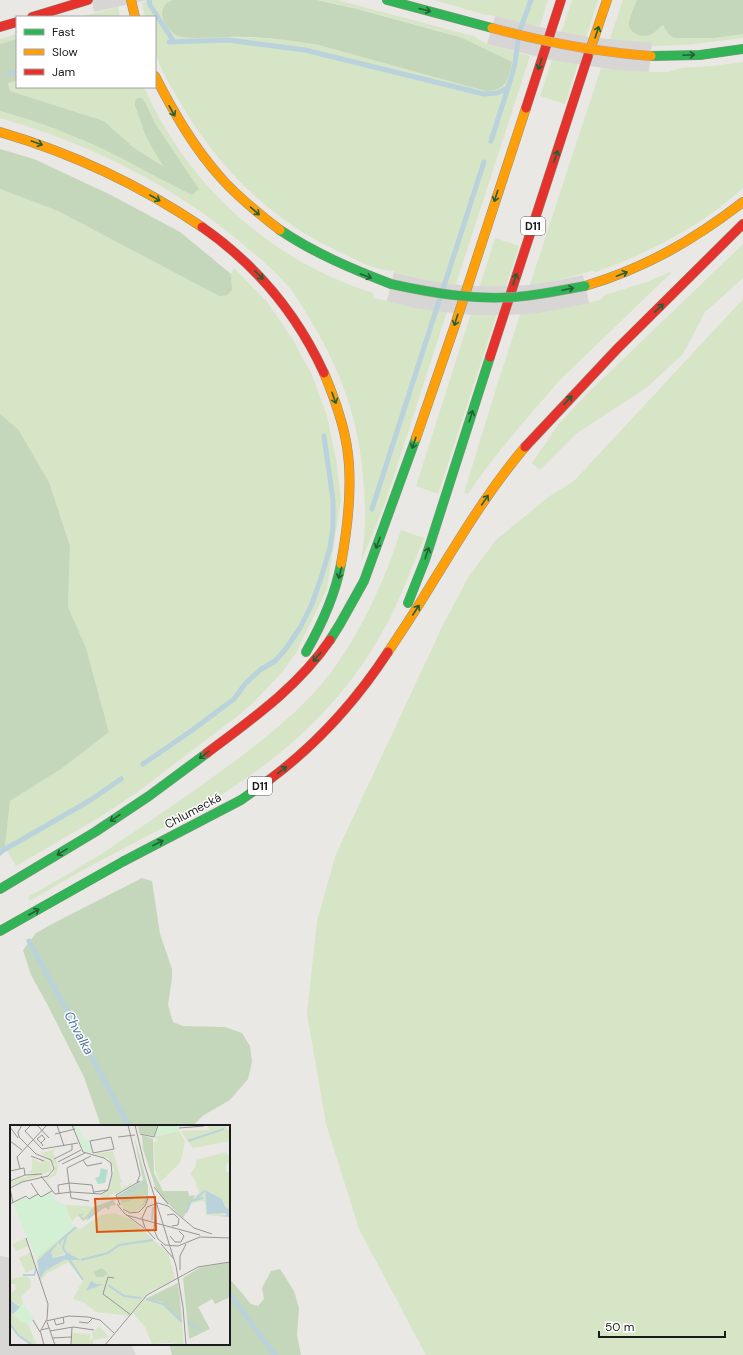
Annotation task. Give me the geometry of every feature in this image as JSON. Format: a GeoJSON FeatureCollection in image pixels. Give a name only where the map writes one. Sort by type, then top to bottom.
{"type":"FeatureCollection","features":[{"type":"Feature","properties":{"kind":"main road"},"geometry":{"type":"LineString","coordinates":[[35,16],[88,0]]}},
{"type":"Feature","properties":{"kind":"main road"},"geometry":{"type":"LineString","coordinates":[[131,0],[135,16]]}},
{"type":"Feature","properties":{"kind":"main road"},"geometry":{"type":"LineString","coordinates":[[387,0],[538,40],[586,50],[650,56],[700,55],[743,49]]}},
{"type":"Feature","properties":{"kind":"main road"},"geometry":{"type":"LineString","coordinates":[[0,889],[96,832],[149,796],[265,709],[290,687],[310,665],[322,651],[340,624],[364,581],[392,506],[454,328],[561,0]]}},
{"type":"Feature","properties":{"kind":"main road","name":"D11"},"geometry":{"type":"LineString","coordinates":[[371,678],[400,622],[425,560],[607,0]]}},
{"type":"Feature","properties":{"kind":"main road"},"geometry":{"type":"LineString","coordinates":[[0,27],[16,22]]}},
{"type":"Feature","properties":{"kind":"main road"},"geometry":{"type":"LineString","coordinates":[[156,78],[173,113],[193,144],[211,168],[243,201],[278,228],[316,253],[356,272],[391,284],[420,291],[444,295],[490,298],[533,296],[585,286],[621,274],[662,256],[702,233],[743,202]]}},
{"type":"Feature","properties":{"kind":"main road"},"geometry":{"type":"LineString","coordinates":[[0,132],[50,148],[93,166],[132,185],[175,209],[209,233],[252,268],[279,297],[302,331],[319,362],[336,403],[347,447],[348,481],[346,534],[340,571],[324,619],[317,634],[301,659]]}},
{"type":"Feature","properties":{"kind":"main road"},"geometry":{"type":"LineString","coordinates":[[371,678],[422,600],[465,530],[498,481],[524,448],[601,365],[743,224]]}},
{"type":"Feature","properties":{"kind":"main road"},"geometry":{"type":"LineString","coordinates":[[235,732],[263,705],[294,670]]}},
{"type":"Feature","properties":{"kind":"main road","name":"Chlumecká"},"geometry":{"type":"LineString","coordinates":[[0,931],[124,861],[240,800],[278,773],[309,747],[339,716],[371,678]]}},
{"type":"Feature","properties":{"kind":"shaded area"},"geometry":{"type":"Polygon","coordinates":[[[0,1256],[10,1258],[10,1345],[131,1345],[136,1355],[0,1355],[0,1256]]]}},
{"type":"Feature","properties":{"kind":"green space"},"geometry":{"type":"Polygon","coordinates":[[[152,0],[173,0],[168,2],[197,38],[266,38],[319,45],[473,44],[428,28],[359,9],[317,0],[337,0],[473,36],[487,44],[530,56],[384,506],[361,562],[365,526],[365,498],[356,427],[337,370],[318,333],[289,287],[243,244],[188,203],[159,185],[97,153],[33,128],[0,118],[0,111],[28,119],[68,134],[107,151],[192,195],[199,189],[155,123],[142,98],[146,137],[164,166],[133,147],[104,121],[10,91],[8,83],[16,81],[16,88],[144,88],[162,123],[184,156],[208,187],[236,215],[267,240],[300,261],[336,279],[373,293],[374,298],[387,301],[394,271],[372,267],[316,240],[269,208],[227,168],[192,122],[164,75],[156,53],[156,16],[145,16],[142,3],[152,0]]]}},
{"type":"Feature","properties":{"kind":"green space"},"geometry":{"type":"Polygon","coordinates":[[[173,0],[317,0],[357,9],[462,38],[512,62],[508,78],[502,86],[486,91],[319,45],[262,38],[182,37],[176,35],[166,26],[162,16],[164,6],[173,0]]]}},
{"type":"Feature","properties":{"kind":"green space"},"geometry":{"type":"Polygon","coordinates":[[[434,0],[548,0],[540,26],[486,15],[434,0]]]}},
{"type":"Feature","properties":{"kind":"green space"},"geometry":{"type":"Polygon","coordinates":[[[572,0],[598,0],[565,104],[540,96],[572,0]]]}},
{"type":"Feature","properties":{"kind":"green space"},"geometry":{"type":"Polygon","coordinates":[[[623,0],[637,0],[629,23],[649,35],[663,25],[668,34],[674,38],[715,38],[743,34],[743,38],[685,45],[651,46],[610,39],[623,0]]]}},
{"type":"Feature","properties":{"kind":"green space"},"geometry":{"type":"Polygon","coordinates":[[[637,0],[743,0],[743,34],[715,38],[674,38],[668,34],[663,25],[650,35],[639,35],[632,31],[629,26],[637,0]]]}},
{"type":"Feature","properties":{"kind":"green space"},"geometry":{"type":"Polygon","coordinates":[[[118,7],[120,16],[84,16],[118,7]]]}},
{"type":"Feature","properties":{"kind":"green space"},"geometry":{"type":"Polygon","coordinates":[[[16,34],[16,39],[0,44],[0,39],[16,34]]]}},
{"type":"Feature","properties":{"kind":"green space"},"geometry":{"type":"Polygon","coordinates":[[[16,39],[16,81],[8,83],[10,91],[104,121],[133,147],[163,166],[146,137],[135,105],[135,101],[138,98],[142,98],[155,123],[199,189],[192,195],[94,145],[41,124],[0,111],[0,44],[16,39]]]}},
{"type":"Feature","properties":{"kind":"green space"},"geometry":{"type":"Polygon","coordinates":[[[743,62],[743,188],[710,214],[674,237],[655,247],[596,272],[592,271],[556,281],[561,309],[600,300],[605,295],[647,282],[670,272],[671,273],[560,380],[520,426],[487,467],[468,494],[464,493],[499,379],[601,68],[668,72],[681,68],[743,62]]]}},
{"type":"Feature","properties":{"kind":"green space"},"geometry":{"type":"Polygon","coordinates":[[[0,149],[34,159],[111,195],[180,232],[231,274],[232,290],[227,295],[219,296],[58,211],[0,189],[0,149]]]}},
{"type":"Feature","properties":{"kind":"green space"},"geometry":{"type":"Polygon","coordinates":[[[0,189],[58,211],[219,296],[232,283],[231,274],[234,268],[267,302],[292,338],[312,375],[327,416],[336,459],[341,500],[327,589],[296,653],[283,671],[254,702],[239,715],[136,793],[100,817],[16,866],[5,847],[10,801],[61,769],[109,731],[86,648],[68,607],[70,546],[49,482],[18,429],[0,414],[0,189]]]}},
{"type":"Feature","properties":{"kind":"green space"},"geometry":{"type":"Polygon","coordinates":[[[495,238],[519,246],[438,494],[416,486],[495,238]]]}},
{"type":"Feature","properties":{"kind":"green space"},"geometry":{"type":"Polygon","coordinates":[[[743,244],[743,278],[705,312],[683,354],[646,388],[577,433],[540,470],[532,463],[558,425],[588,393],[743,244]]]}},
{"type":"Feature","properties":{"kind":"green space"},"geometry":{"type":"Polygon","coordinates":[[[743,299],[743,1355],[426,1355],[359,1229],[326,1124],[307,1014],[317,921],[336,854],[443,625],[469,576],[496,540],[547,498],[574,481],[743,299]]]}},
{"type":"Feature","properties":{"kind":"green space"},"geometry":{"type":"Polygon","coordinates":[[[0,414],[18,429],[49,482],[70,546],[68,607],[86,648],[109,732],[61,769],[10,801],[5,847],[0,849],[0,414]]]}},
{"type":"Feature","properties":{"kind":"green space"},"geometry":{"type":"Polygon","coordinates":[[[401,530],[424,538],[396,606],[383,632],[357,672],[316,720],[293,742],[244,780],[189,814],[84,870],[30,901],[28,897],[103,853],[221,771],[266,737],[308,699],[334,668],[358,631],[378,591],[401,530]]]}},
{"type":"Feature","properties":{"kind":"green space"},"geometry":{"type":"Polygon","coordinates":[[[142,878],[152,881],[160,934],[172,969],[168,1005],[173,1022],[183,1026],[225,1027],[242,1033],[250,1046],[252,1062],[248,1079],[230,1100],[204,1115],[193,1125],[101,1125],[84,1077],[31,975],[23,950],[36,933],[142,878]]]}},
{"type":"Feature","properties":{"kind":"green space"},"geometry":{"type":"Polygon","coordinates":[[[280,1269],[294,1291],[299,1308],[297,1335],[301,1355],[172,1355],[169,1345],[230,1345],[230,1279],[251,1304],[258,1306],[264,1299],[262,1288],[271,1271],[280,1269]]]}},
{"type":"Feature","properties":{"kind":"pier"},"geometry":{"type":"Polygon","coordinates":[[[92,0],[147,0],[94,12],[92,0]]]}},
{"type":"Feature","properties":{"kind":"pier"},"geometry":{"type":"Polygon","coordinates":[[[495,16],[588,37],[652,43],[649,72],[616,70],[551,60],[487,44],[495,16]]]}},
{"type":"Feature","properties":{"kind":"pier"},"geometry":{"type":"Polygon","coordinates":[[[394,273],[448,284],[474,286],[529,285],[583,275],[589,303],[532,314],[503,315],[473,315],[415,308],[387,301],[394,273]]]}},
{"type":"Feature","properties":{"kind":"waterway"},"geometry":{"type":"LineString","coordinates":[[149,0],[150,5],[174,42]]}},
{"type":"Feature","properties":{"kind":"waterway"},"geometry":{"type":"LineString","coordinates":[[520,30],[531,0]]}},
{"type":"Feature","properties":{"kind":"waterway"},"geometry":{"type":"LineString","coordinates":[[169,42],[228,40],[305,50],[484,94],[497,93],[508,88]]}},
{"type":"Feature","properties":{"kind":"waterway"},"geometry":{"type":"LineString","coordinates":[[491,141],[512,75],[518,40]]}},
{"type":"Feature","properties":{"kind":"waterway"},"geometry":{"type":"LineString","coordinates":[[9,73],[16,72]]}},
{"type":"Feature","properties":{"kind":"waterway"},"geometry":{"type":"LineString","coordinates":[[443,289],[484,162]]}},
{"type":"Feature","properties":{"kind":"waterway"},"geometry":{"type":"LineString","coordinates":[[372,509],[440,298]]}},
{"type":"Feature","properties":{"kind":"waterway"},"geometry":{"type":"LineString","coordinates":[[143,764],[234,699],[245,684],[260,670],[275,661],[285,650],[300,628],[312,604],[321,578],[330,548],[333,526],[333,500],[324,436]]}},
{"type":"Feature","properties":{"kind":"waterway"},"geometry":{"type":"LineString","coordinates":[[0,853],[89,801],[121,779]]}},
{"type":"Feature","properties":{"kind":"waterway","name":"Chvalka"},"geometry":{"type":"LineString","coordinates":[[29,941],[128,1125]]}},
{"type":"Feature","properties":{"kind":"waterway","name":"Chvalka"},"geometry":{"type":"LineString","coordinates":[[230,1294],[275,1355]]}},
{"type":"Feature","properties":{"kind":"traffic: fast"},"geometry":{"type":"LineString","coordinates":[[387,0],[492,28]]}},
{"type":"Feature","properties":{"kind":"traffic: fast"},"geometry":{"type":"LineString","coordinates":[[651,56],[700,55],[743,49]]}},
{"type":"Feature","properties":{"kind":"traffic: fast"},"geometry":{"type":"LineString","coordinates":[[280,230],[306,246],[334,260],[391,284]]}},
{"type":"Feature","properties":{"kind":"traffic: fast"},"geometry":{"type":"LineString","coordinates":[[391,284],[453,295],[484,298],[533,295],[585,286]]}},
{"type":"Feature","properties":{"kind":"traffic: fast"},"geometry":{"type":"LineString","coordinates":[[408,603],[425,560],[490,357]]}},
{"type":"Feature","properties":{"kind":"traffic: fast"},"geometry":{"type":"LineString","coordinates":[[330,640],[364,581],[416,438]]}},
{"type":"Feature","properties":{"kind":"traffic: fast"},"geometry":{"type":"LineString","coordinates":[[306,652],[327,610],[341,564]]}},
{"type":"Feature","properties":{"kind":"traffic: fast"},"geometry":{"type":"LineString","coordinates":[[0,889],[95,832],[149,796],[207,753]]}},
{"type":"Feature","properties":{"kind":"traffic: fast"},"geometry":{"type":"LineString","coordinates":[[124,861],[241,800],[269,780]]}},
{"type":"Feature","properties":{"kind":"traffic: fast"},"geometry":{"type":"LineString","coordinates":[[0,931],[124,861]]}},
{"type":"Feature","properties":{"kind":"traffic: slow"},"geometry":{"type":"LineString","coordinates":[[131,0],[135,16]]}},
{"type":"Feature","properties":{"kind":"traffic: slow"},"geometry":{"type":"LineString","coordinates":[[588,56],[607,0]]}},
{"type":"Feature","properties":{"kind":"traffic: slow"},"geometry":{"type":"LineString","coordinates":[[492,28],[571,46],[651,56]]}},
{"type":"Feature","properties":{"kind":"traffic: slow"},"geometry":{"type":"LineString","coordinates":[[156,78],[185,130],[202,155],[242,199],[280,230]]}},
{"type":"Feature","properties":{"kind":"traffic: slow"},"geometry":{"type":"LineString","coordinates":[[416,438],[454,328],[526,108]]}},
{"type":"Feature","properties":{"kind":"traffic: slow"},"geometry":{"type":"LineString","coordinates":[[0,132],[27,140],[79,160],[105,172],[154,197],[202,227]]}},
{"type":"Feature","properties":{"kind":"traffic: slow"},"geometry":{"type":"LineString","coordinates":[[585,286],[628,271],[668,252],[706,229],[743,202]]}},
{"type":"Feature","properties":{"kind":"traffic: slow"},"geometry":{"type":"LineString","coordinates":[[324,373],[341,418],[349,461],[349,506],[341,564]]}},
{"type":"Feature","properties":{"kind":"traffic: slow"},"geometry":{"type":"LineString","coordinates":[[388,652],[415,612],[484,501],[525,447]]}},
{"type":"Feature","properties":{"kind":"traffic: jam"},"geometry":{"type":"LineString","coordinates":[[35,16],[88,0]]}},
{"type":"Feature","properties":{"kind":"traffic: jam"},"geometry":{"type":"LineString","coordinates":[[526,108],[561,0]]}},
{"type":"Feature","properties":{"kind":"traffic: jam"},"geometry":{"type":"LineString","coordinates":[[0,27],[16,22]]}},
{"type":"Feature","properties":{"kind":"traffic: jam"},"geometry":{"type":"LineString","coordinates":[[490,357],[588,56]]}},
{"type":"Feature","properties":{"kind":"traffic: jam"},"geometry":{"type":"LineString","coordinates":[[525,447],[617,349],[743,224]]}},
{"type":"Feature","properties":{"kind":"traffic: jam"},"geometry":{"type":"LineString","coordinates":[[202,227],[240,257],[273,292],[301,330],[324,373]]}},
{"type":"Feature","properties":{"kind":"traffic: jam"},"geometry":{"type":"LineString","coordinates":[[207,753],[257,715],[289,687],[304,673],[330,640]]}},
{"type":"Feature","properties":{"kind":"traffic: jam"},"geometry":{"type":"LineString","coordinates":[[269,780],[303,752],[349,705],[363,688],[388,652]]}}]}
